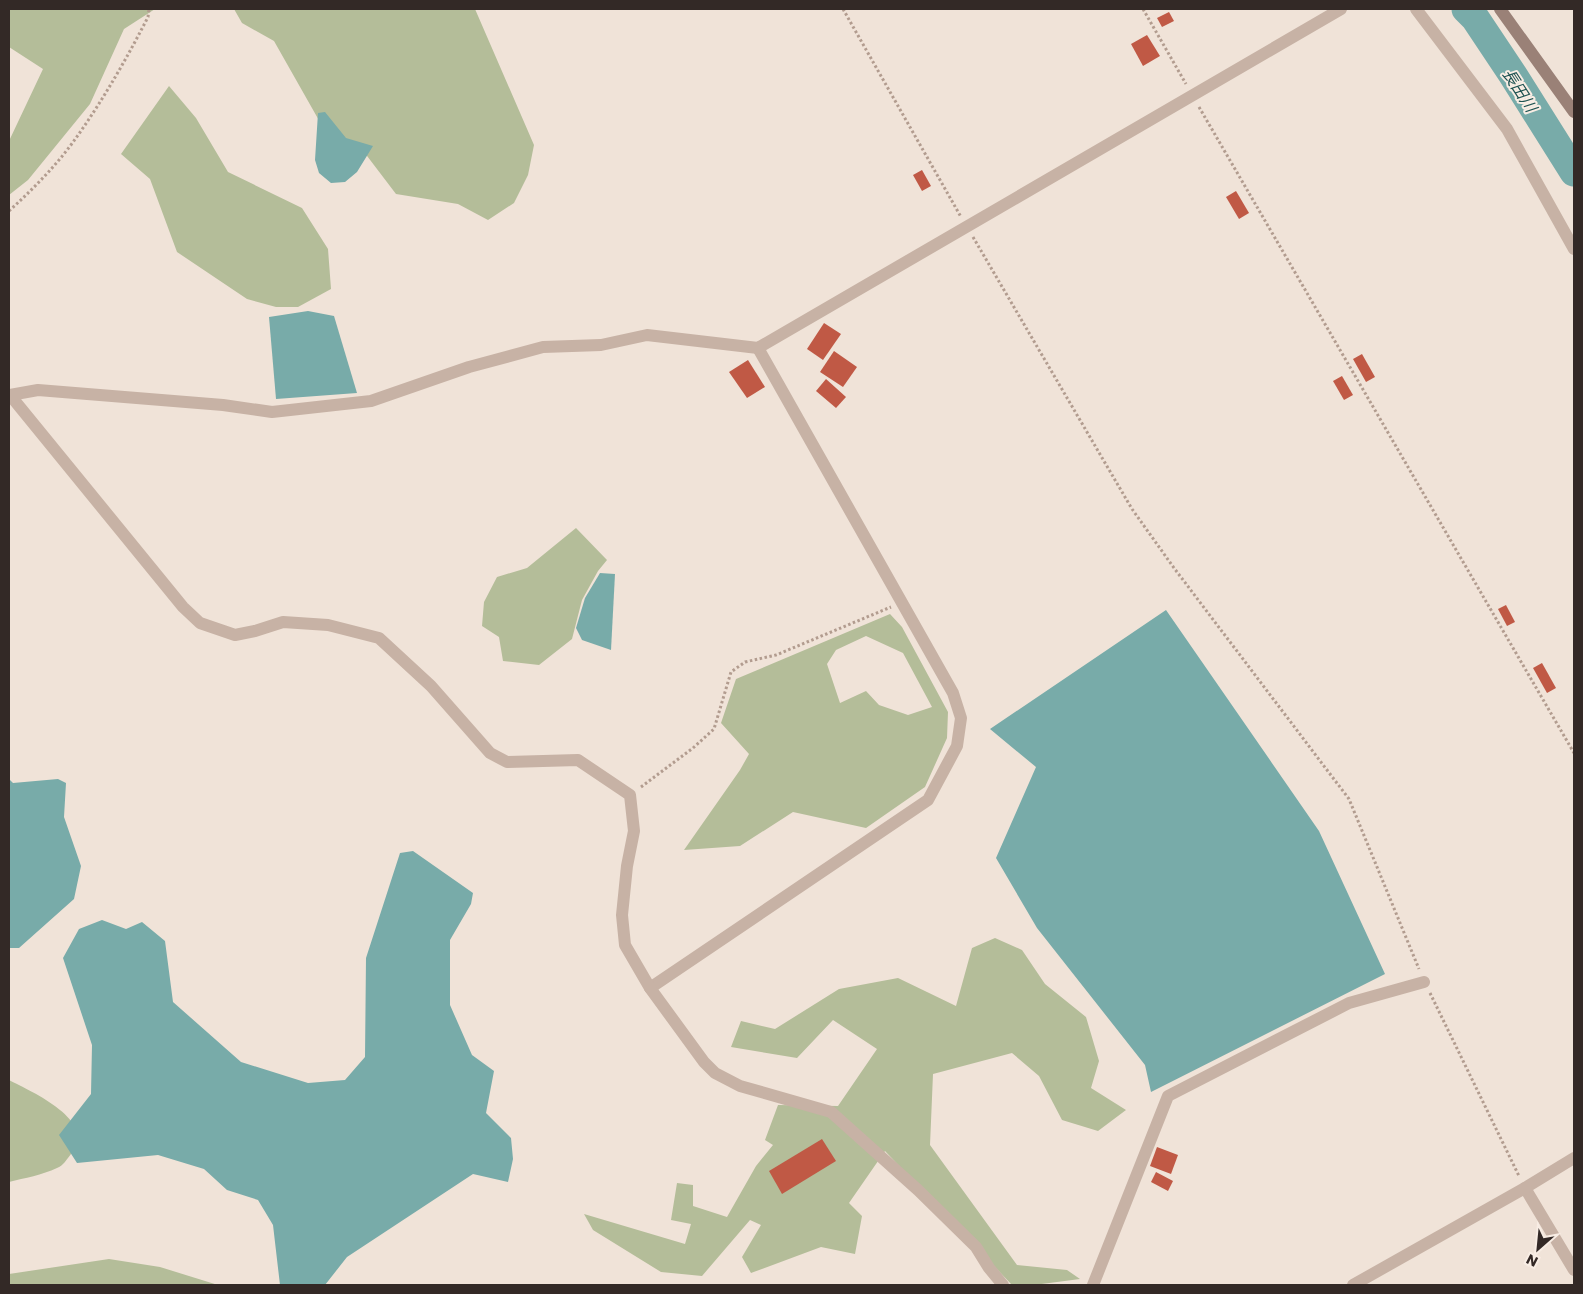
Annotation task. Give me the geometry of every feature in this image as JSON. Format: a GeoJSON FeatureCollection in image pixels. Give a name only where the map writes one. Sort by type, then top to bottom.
{"type":"FeatureCollection","features":[{"type":"Feature","properties":{"kind":"main road"},"geometry":{"type":"LineString","coordinates":[[1500,9],[1574,112]]}},
{"type":"Feature","properties":{"kind":"street"},"geometry":{"type":"LineString","coordinates":[[1003,1285],[989,1268],[976,1247],[918,1190],[831,1112],[740,1086],[715,1073],[704,1062],[650,988],[625,945],[622,915],[627,866],[634,831],[630,795],[578,760],[507,762],[490,753],[431,686],[379,638],[328,625],[283,622],[235,635],[200,623],[183,607],[10,396],[38,390],[223,405],[272,412],[371,401],[469,367],[543,347],[600,345],[648,335],[758,348],[1341,9]]}},
{"type":"Feature","properties":{"kind":"street"},"geometry":{"type":"LineString","coordinates":[[1416,9],[1508,128],[1574,248]]}},
{"type":"Feature","properties":{"kind":"street"},"geometry":{"type":"LineString","coordinates":[[650,988],[928,800],[957,746],[961,718],[953,693],[758,348]]}},
{"type":"Feature","properties":{"kind":"street"},"geometry":{"type":"LineString","coordinates":[[1093,1285],[1168,1096],[1349,1003],[1424,982]]}},
{"type":"Feature","properties":{"kind":"street"},"geometry":{"type":"LineString","coordinates":[[1353,1285],[1525,1188],[1574,1158]]}},
{"type":"Feature","properties":{"kind":"street"},"geometry":{"type":"LineString","coordinates":[[1525,1188],[1574,1270]]}},
{"type":"Feature","properties":{"kind":"path"},"geometry":{"type":"LineString","coordinates":[[9,211],[58,161],[76,138],[126,60],[148,16],[149,9]]}},
{"type":"Feature","properties":{"kind":"path"},"geometry":{"type":"LineString","coordinates":[[843,9],[967,227],[1132,509],[1174,568],[1349,799],[1424,982],[1525,1188]]}},
{"type":"Feature","properties":{"kind":"path"},"geometry":{"type":"LineString","coordinates":[[1143,9],[1574,753]]}},
{"type":"Feature","properties":{"kind":"path"},"geometry":{"type":"LineString","coordinates":[[630,795],[692,748],[714,728],[731,672],[745,662],[776,655],[901,603]]}},
{"type":"Feature","properties":{"kind":"green space"},"geometry":{"type":"Polygon","coordinates":[[[9,9],[155,9],[124,29],[90,104],[28,180],[9,195],[9,141],[43,69],[9,47],[9,9]]]}},
{"type":"Feature","properties":{"kind":"green space"},"geometry":{"type":"Polygon","coordinates":[[[234,9],[475,9],[534,145],[528,175],[514,203],[488,220],[458,204],[396,194],[361,148],[325,131],[274,41],[242,23],[234,9]]]}},
{"type":"Feature","properties":{"kind":"green space"},"geometry":{"type":"Polygon","coordinates":[[[169,86],[196,118],[228,172],[302,208],[328,249],[331,289],[298,307],[276,307],[247,299],[177,252],[150,179],[121,154],[169,86]]]}},
{"type":"Feature","properties":{"kind":"green space"},"geometry":{"type":"Polygon","coordinates":[[[576,528],[607,560],[598,571],[582,600],[572,639],[539,665],[503,661],[499,637],[482,626],[484,602],[497,577],[527,568],[576,528]]]}},
{"type":"Feature","properties":{"kind":"green space"},"geometry":{"type":"Polygon","coordinates":[[[890,614],[902,627],[948,712],[947,738],[925,787],[866,828],[793,812],[740,846],[684,850],[740,770],[749,754],[721,723],[736,679],[890,614]],[[866,636],[836,650],[827,664],[840,703],[866,691],[879,705],[908,715],[932,707],[903,653],[866,636]]]}},
{"type":"Feature","properties":{"kind":"green space"},"geometry":{"type":"Polygon","coordinates":[[[995,938],[1022,950],[1045,984],[1086,1017],[1099,1061],[1091,1088],[1126,1110],[1098,1131],[1062,1120],[1039,1076],[1012,1053],[933,1074],[930,1145],[1017,1265],[1067,1270],[1080,1279],[1034,1285],[1012,1285],[885,1151],[849,1203],[862,1216],[855,1254],[821,1247],[751,1273],[742,1257],[761,1225],[750,1220],[702,1276],[661,1272],[593,1230],[584,1214],[685,1244],[691,1224],[671,1220],[677,1183],[693,1185],[693,1206],[727,1217],[756,1166],[773,1145],[765,1140],[778,1105],[838,1106],[877,1049],[833,1020],[797,1058],[731,1047],[741,1021],[775,1029],[839,989],[898,978],[956,1006],[972,948],[995,938]]]}},
{"type":"Feature","properties":{"kind":"green space"},"geometry":{"type":"Polygon","coordinates":[[[9,1080],[46,1100],[70,1119],[76,1130],[77,1142],[71,1154],[59,1167],[9,1182],[9,1080]]]}},
{"type":"Feature","properties":{"kind":"green space"},"geometry":{"type":"Polygon","coordinates":[[[109,1259],[160,1267],[218,1285],[9,1285],[9,1274],[109,1259]]]}},
{"type":"Feature","properties":{"kind":"water"},"geometry":{"type":"Polygon","coordinates":[[[325,112],[346,138],[373,146],[357,172],[345,182],[331,183],[319,173],[315,160],[318,113],[325,112]]]}},
{"type":"Feature","properties":{"kind":"water"},"geometry":{"type":"Polygon","coordinates":[[[308,311],[334,316],[357,393],[276,399],[269,317],[308,311]]]}},
{"type":"Feature","properties":{"kind":"water"},"geometry":{"type":"Polygon","coordinates":[[[600,573],[615,574],[611,650],[582,640],[576,628],[585,598],[600,573]]]}},
{"type":"Feature","properties":{"kind":"water"},"geometry":{"type":"Polygon","coordinates":[[[1166,610],[1319,831],[1385,974],[1151,1092],[1145,1065],[1037,928],[996,858],[1036,767],[990,729],[1166,610]]]}},
{"type":"Feature","properties":{"kind":"water"},"geometry":{"type":"Polygon","coordinates":[[[9,779],[13,783],[58,779],[66,783],[64,817],[81,866],[74,899],[19,948],[9,948],[9,779]]]}},
{"type":"Feature","properties":{"kind":"water"},"geometry":{"type":"Polygon","coordinates":[[[413,851],[473,893],[471,904],[450,940],[450,1005],[472,1055],[494,1071],[486,1113],[511,1138],[513,1159],[508,1182],[473,1174],[347,1257],[325,1285],[280,1285],[273,1225],[258,1200],[227,1190],[204,1169],[158,1155],[77,1163],[59,1135],[91,1094],[92,1045],[63,958],[79,929],[102,920],[126,929],[142,922],[165,941],[173,1002],[241,1062],[308,1083],[345,1080],[365,1057],[366,958],[400,853],[413,851]]]}},
{"type":"Feature","properties":{"kind":"building"},"geometry":{"type":"Polygon","coordinates":[[[1169,12],[1174,21],[1162,27],[1157,18],[1169,12]]]}},
{"type":"Feature","properties":{"kind":"building"},"geometry":{"type":"Polygon","coordinates":[[[1147,35],[1160,56],[1143,66],[1131,44],[1147,35]]]}},
{"type":"Feature","properties":{"kind":"building"},"geometry":{"type":"Polygon","coordinates":[[[922,170],[931,186],[922,191],[913,175],[922,170]]]}},
{"type":"Feature","properties":{"kind":"building"},"geometry":{"type":"Polygon","coordinates":[[[1236,191],[1249,213],[1239,219],[1226,197],[1236,191]]]}},
{"type":"Feature","properties":{"kind":"building"},"geometry":{"type":"Polygon","coordinates":[[[824,323],[841,334],[823,360],[807,349],[824,323]]]}},
{"type":"Feature","properties":{"kind":"building"},"geometry":{"type":"Polygon","coordinates":[[[834,351],[857,367],[843,387],[820,372],[834,351]]]}},
{"type":"Feature","properties":{"kind":"building"},"geometry":{"type":"Polygon","coordinates":[[[1362,354],[1375,377],[1366,382],[1353,359],[1362,354]]]}},
{"type":"Feature","properties":{"kind":"building"},"geometry":{"type":"Polygon","coordinates":[[[748,360],[765,387],[747,398],[729,372],[748,360]]]}},
{"type":"Feature","properties":{"kind":"building"},"geometry":{"type":"Polygon","coordinates":[[[1342,376],[1353,395],[1344,400],[1333,381],[1342,376]]]}},
{"type":"Feature","properties":{"kind":"building"},"geometry":{"type":"Polygon","coordinates":[[[826,379],[846,397],[836,408],[816,391],[826,379]]]}},
{"type":"Feature","properties":{"kind":"building"},"geometry":{"type":"Polygon","coordinates":[[[1506,605],[1515,622],[1507,626],[1498,609],[1506,605]]]}},
{"type":"Feature","properties":{"kind":"building"},"geometry":{"type":"Polygon","coordinates":[[[1542,663],[1556,688],[1547,693],[1533,668],[1542,663]]]}},
{"type":"Feature","properties":{"kind":"building"},"geometry":{"type":"Polygon","coordinates":[[[822,1139],[836,1161],[782,1194],[769,1171],[822,1139]]]}},
{"type":"Feature","properties":{"kind":"building"},"geometry":{"type":"Polygon","coordinates":[[[1157,1147],[1178,1155],[1171,1174],[1150,1166],[1157,1147]]]}},
{"type":"Feature","properties":{"kind":"building"},"geometry":{"type":"Polygon","coordinates":[[[1156,1172],[1173,1181],[1168,1191],[1151,1182],[1156,1172]]]}},
{"type":"Feature","properties":{"kind":"waterway","name":"長田川"},"geometry":{"type":"LineString","coordinates":[[1466,9],[1475,18],[1513,75],[1574,172]]}}]}
